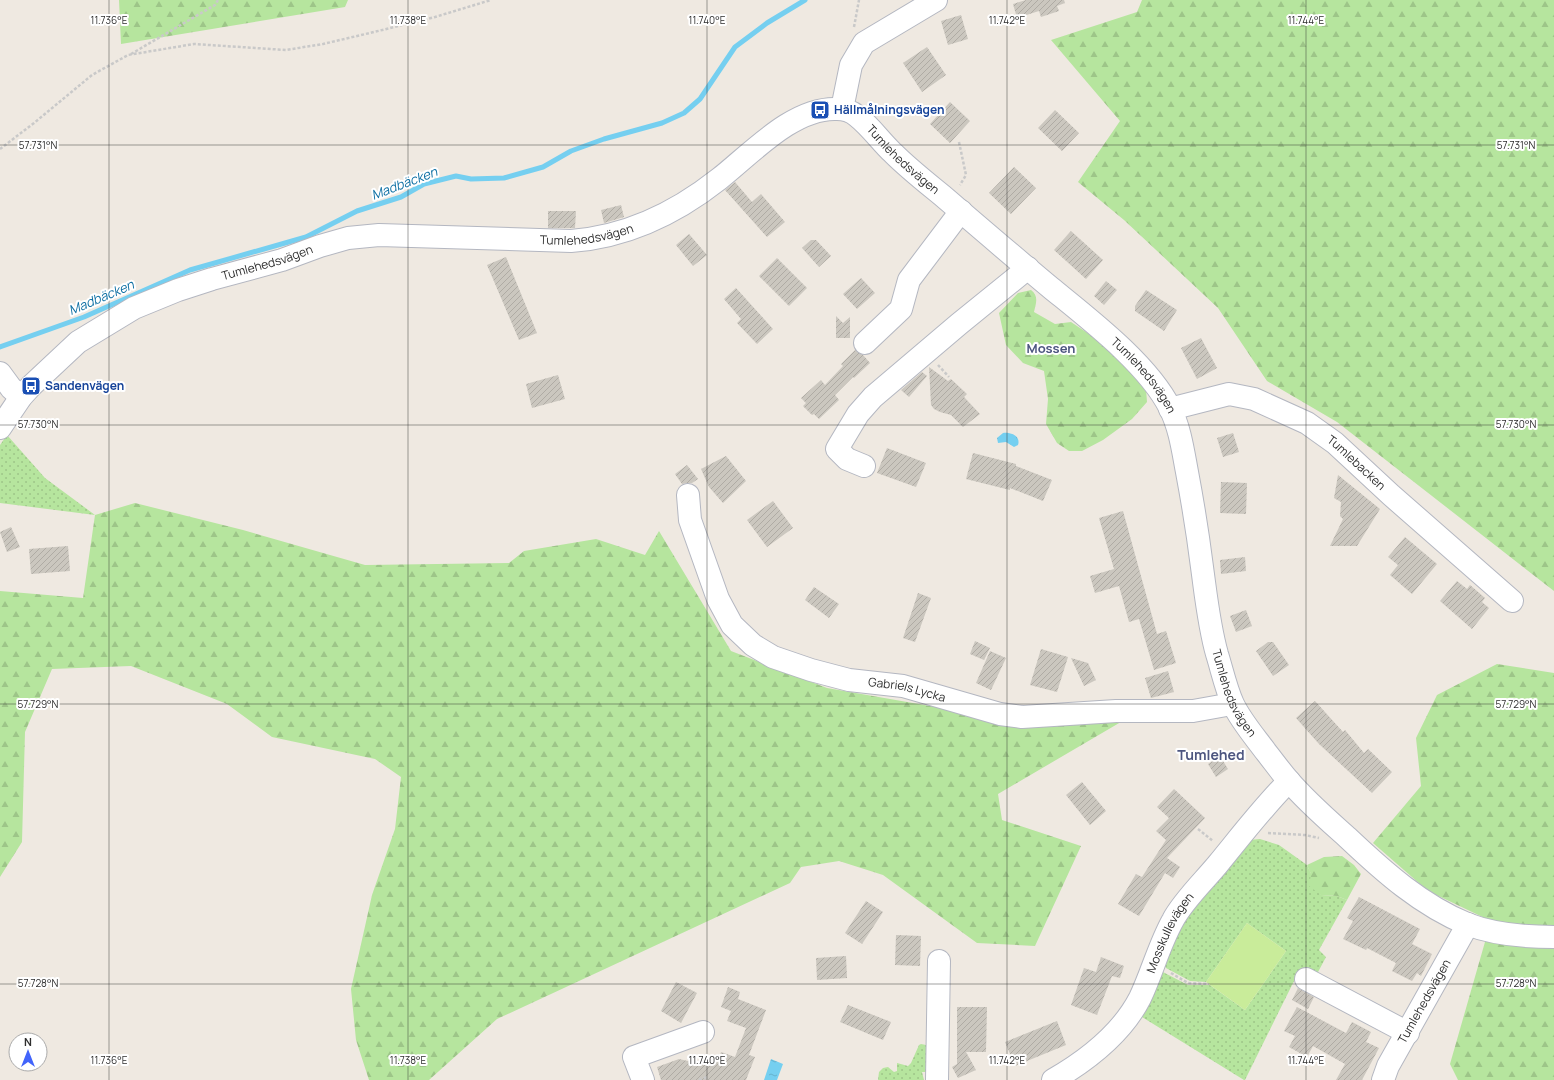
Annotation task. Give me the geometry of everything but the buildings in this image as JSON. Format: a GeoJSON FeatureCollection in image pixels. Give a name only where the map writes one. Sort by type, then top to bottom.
{"type":"FeatureCollection","features":[{"type":"Feature","properties":{"kind":"street"},"geometry":{"type":"LineString","coordinates":[[842,109],[851,65],[864,43],[936,0]]}},
{"type":"Feature","properties":{"kind":"street","name":"Tumlehedsvägen"},"geometry":{"type":"LineString","coordinates":[[0,428],[21,397],[78,342],[134,308],[178,290],[212,279],[269,264],[348,238],[379,235],[572,241],[590,240],[618,234],[642,226],[692,198],[719,180],[755,148],[782,128],[804,116],[820,110],[842,109],[850,111],[858,117],[895,155],[953,206],[1090,320],[1134,361],[1156,386],[1170,409],[1181,441],[1191,494],[1209,616],[1217,652],[1232,704],[1251,732],[1289,781],[1378,867],[1410,892],[1435,908],[1468,924],[1494,932],[1528,937],[1554,937]]}},
{"type":"Feature","properties":{"kind":"street"},"geometry":{"type":"LineString","coordinates":[[865,343],[901,309],[909,280],[953,206]]}},
{"type":"Feature","properties":{"kind":"street"},"geometry":{"type":"LineString","coordinates":[[864,466],[847,459],[837,449],[858,414],[879,392],[1028,268]]}},
{"type":"Feature","properties":{"kind":"street"},"geometry":{"type":"LineString","coordinates":[[0,373],[11,388],[21,397]]}},
{"type":"Feature","properties":{"kind":"street","name":"Tumlebacken"},"geometry":{"type":"LineString","coordinates":[[1170,409],[1229,394],[1254,399],[1307,423],[1335,443],[1399,502],[1512,601]]}},
{"type":"Feature","properties":{"kind":"street","name":"Gabriels Lycka"},"geometry":{"type":"LineString","coordinates":[[688,495],[690,520],[718,599],[732,625],[753,645],[772,657],[811,670],[849,680],[903,686],[1000,714],[1022,717],[1116,710],[1193,711],[1232,704]]}},
{"type":"Feature","properties":{"kind":"street","name":"Mosskullevägen"},"geometry":{"type":"LineString","coordinates":[[1053,1080],[1074,1067],[1102,1045],[1126,1020],[1140,997],[1153,963],[1173,920],[1244,833],[1289,781]]}},
{"type":"Feature","properties":{"kind":"street","name":"Tumlehedsvägen"},"geometry":{"type":"LineString","coordinates":[[1383,1080],[1388,1066],[1408,1033],[1468,924]]}},
{"type":"Feature","properties":{"kind":"street"},"geometry":{"type":"LineString","coordinates":[[937,1080],[939,961]]}},
{"type":"Feature","properties":{"kind":"street"},"geometry":{"type":"LineString","coordinates":[[1306,979],[1408,1033]]}},
{"type":"Feature","properties":{"kind":"street"},"geometry":{"type":"LineString","coordinates":[[643,1080],[634,1057],[703,1032]]}},
{"type":"Feature","properties":{"kind":"path"},"geometry":{"type":"LineString","coordinates":[[0,149],[92,75],[215,5],[218,0]]}},
{"type":"Feature","properties":{"kind":"path"},"geometry":{"type":"LineString","coordinates":[[128,55],[194,44],[286,50],[323,44],[374,32],[435,17],[491,0]]}},
{"type":"Feature","properties":{"kind":"path"},"geometry":{"type":"LineString","coordinates":[[953,206],[966,175],[959,142]]}},
{"type":"Feature","properties":{"kind":"path"},"geometry":{"type":"LineString","coordinates":[[937,364],[949,377]]}},
{"type":"Feature","properties":{"kind":"path"},"geometry":{"type":"LineString","coordinates":[[1244,833],[1305,835],[1322,839]]}},
{"type":"Feature","properties":{"kind":"path"},"geometry":{"type":"LineString","coordinates":[[1153,963],[1188,983],[1209,984]]}},
{"type":"Feature","properties":{"kind":"path"},"geometry":{"type":"LineString","coordinates":[[699,1080],[707,1077]]}},
{"type":"Feature","properties":{"kind":"green space"},"geometry":{"type":"Polygon","coordinates":[[[119,0],[348,0],[345,7],[121,44],[119,0]]]}},
{"type":"Feature","properties":{"kind":"green space"},"geometry":{"type":"Polygon","coordinates":[[[1142,0],[1554,0],[1554,591],[1337,422],[1267,381],[1218,308],[1124,220],[1078,182],[1120,121],[1051,40],[1137,12],[1142,0]]]}},
{"type":"Feature","properties":{"kind":"green space"},"geometry":{"type":"Polygon","coordinates":[[[1031,290],[1034,292],[1036,297],[1034,312],[1055,324],[1071,322],[1125,358],[1146,389],[1147,402],[1132,419],[1103,440],[1082,451],[1069,451],[1057,443],[1046,424],[1048,399],[1044,371],[1023,363],[1006,345],[999,313],[1018,293],[1031,290]]]}},
{"type":"Feature","properties":{"kind":"green space"},"geometry":{"type":"Polygon","coordinates":[[[7,435],[45,478],[95,515],[0,503],[0,445],[7,435]]]}},
{"type":"Feature","properties":{"kind":"green space"},"geometry":{"type":"Polygon","coordinates":[[[135,503],[243,530],[365,565],[509,563],[524,551],[596,539],[645,555],[659,531],[731,651],[827,688],[1016,721],[1126,719],[998,794],[1002,820],[1081,846],[1035,946],[977,943],[883,875],[839,861],[801,867],[790,883],[497,1019],[429,1080],[369,1080],[356,1040],[351,989],[372,895],[395,829],[401,777],[375,759],[272,737],[227,704],[131,666],[52,669],[25,732],[22,842],[0,877],[0,591],[83,598],[95,515],[135,503]]]}},
{"type":"Feature","properties":{"kind":"green space"},"geometry":{"type":"Polygon","coordinates":[[[1497,664],[1554,673],[1554,1080],[1458,1080],[1450,1064],[1491,921],[1428,891],[1373,843],[1421,786],[1416,738],[1437,695],[1497,664]]]}},
{"type":"Feature","properties":{"kind":"green space"},"geometry":{"type":"Polygon","coordinates":[[[1260,839],[1279,845],[1307,865],[1321,895],[1337,896],[1347,900],[1319,950],[1326,957],[1317,974],[1296,977],[1244,1080],[1142,1017],[1159,970],[1188,985],[1210,985],[1245,1010],[1286,951],[1247,923],[1206,982],[1190,981],[1166,968],[1161,961],[1184,917],[1249,840],[1260,839]]]}},
{"type":"Feature","properties":{"kind":"green space"},"geometry":{"type":"Polygon","coordinates":[[[1342,856],[1354,865],[1361,874],[1347,900],[1337,896],[1321,895],[1309,886],[1311,874],[1307,865],[1324,857],[1342,856]]]}},
{"type":"Feature","properties":{"kind":"green space"},"geometry":{"type":"Polygon","coordinates":[[[1247,923],[1286,951],[1245,1010],[1206,982],[1247,923]]]}},
{"type":"Feature","properties":{"kind":"green space"},"geometry":{"type":"Polygon","coordinates":[[[919,1045],[926,1045],[927,1047],[930,1072],[922,1072],[924,1080],[878,1080],[879,1072],[883,1068],[888,1067],[894,1072],[897,1071],[897,1063],[908,1066],[911,1063],[919,1045]]]}},
{"type":"Feature","properties":{"kind":"water"},"geometry":{"type":"Polygon","coordinates":[[[1003,433],[1015,435],[1019,442],[1018,445],[1014,447],[1006,442],[998,443],[997,438],[1003,433]]]}},
{"type":"Feature","properties":{"kind":"water"},"geometry":{"type":"Polygon","coordinates":[[[771,1059],[783,1064],[777,1080],[764,1080],[771,1059]]]}},
{"type":"Feature","properties":{"kind":"waterway","name":"Madbäcken"},"geometry":{"type":"LineString","coordinates":[[0,347],[84,317],[190,270],[306,237],[357,211],[401,197],[424,184],[456,176],[471,179],[504,178],[543,167],[571,151],[604,139],[662,123],[684,113],[700,99],[735,47],[767,23],[805,0]]}},
{"type":"Feature","properties":{"kind":"place","name":"Hällmålningsvägen"},"geometry":{"type":"Point","coordinates":[820,110]}},
{"type":"Feature","properties":{"kind":"place","name":"Sandenvägen"},"geometry":{"type":"Point","coordinates":[31,386]}},
{"type":"Feature","properties":{"kind":"district","name":"Mossen"},"geometry":{"type":"Point","coordinates":[1051,348]}},
{"type":"Feature","properties":{"kind":"district","name":"Tumlehed"},"geometry":{"type":"Point","coordinates":[1211,755]}}]}
